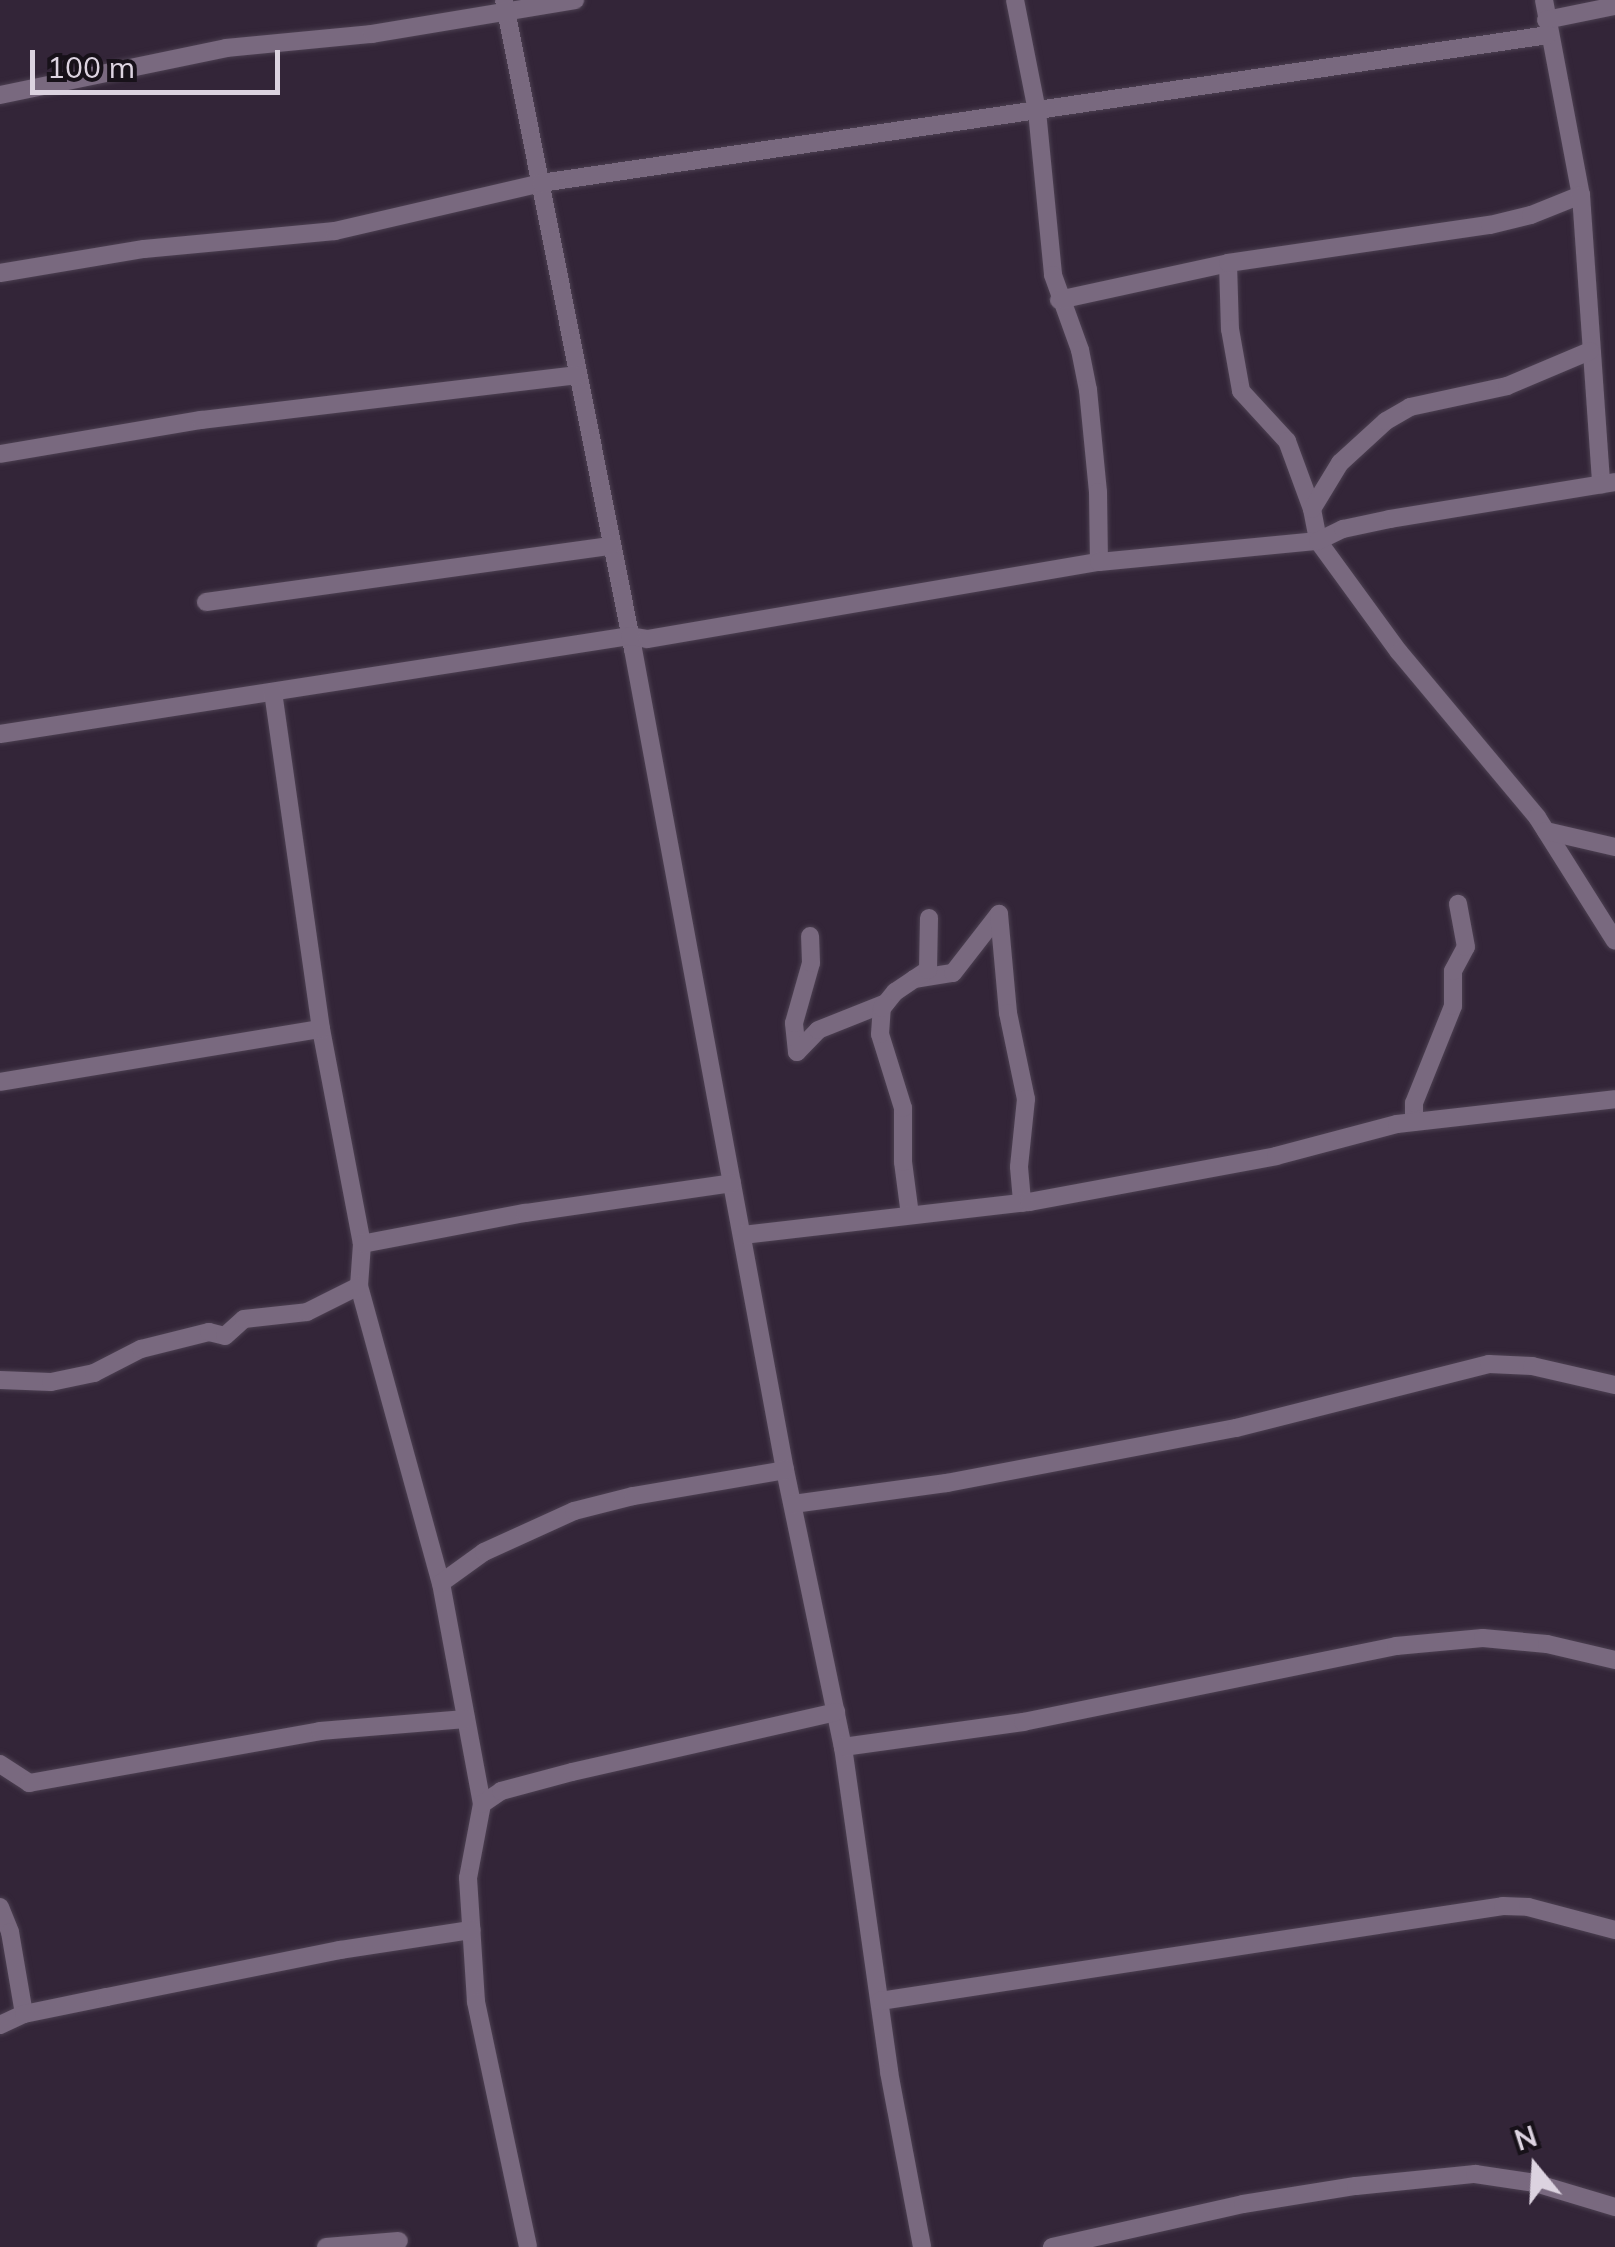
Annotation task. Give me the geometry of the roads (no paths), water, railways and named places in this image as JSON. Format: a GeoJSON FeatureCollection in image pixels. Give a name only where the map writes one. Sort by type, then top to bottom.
{"type":"FeatureCollection","features":[{"type":"Feature","properties":{"kind":"street"},"geometry":{"type":"LineString","coordinates":[[0,95],[226,48],[372,34],[505,5],[575,0]]}},
{"type":"Feature","properties":{"kind":"street"},"geometry":{"type":"LineString","coordinates":[[1014,0],[1036,111],[1053,275],[1080,350],[1088,390],[1098,492],[1098,562]]}},
{"type":"Feature","properties":{"kind":"street"},"geometry":{"type":"LineString","coordinates":[[0,734],[630,636],[646,639],[1098,562],[1318,541],[1343,529],[1390,519],[1608,483],[1590,350],[1582,194],[1544,0]]}},
{"type":"Feature","properties":{"kind":"street"},"geometry":{"type":"LineString","coordinates":[[505,5],[630,636],[785,1470],[843,1746],[889,2072],[922,2247]]}},
{"type":"Feature","properties":{"kind":"street"},"geometry":{"type":"LineString","coordinates":[[0,272],[144,250],[335,231],[541,183],[1036,111],[1547,27],[1615,6]]}},
{"type":"Feature","properties":{"kind":"street"},"geometry":{"type":"LineString","coordinates":[[1060,300],[1228,262],[1490,225],[1531,215],[1582,194]]}},
{"type":"Feature","properties":{"kind":"street"},"geometry":{"type":"LineString","coordinates":[[1228,262],[1230,329],[1241,391],[1287,441],[1312,509],[1318,541],[1399,652],[1546,831],[1615,942]]}},
{"type":"Feature","properties":{"kind":"street"},"geometry":{"type":"LineString","coordinates":[[1053,275],[1091,292]]}},
{"type":"Feature","properties":{"kind":"street"},"geometry":{"type":"LineString","coordinates":[[1312,509],[1340,463],[1386,421],[1410,408],[1508,386],[1590,350]]}},
{"type":"Feature","properties":{"kind":"street"},"geometry":{"type":"LineString","coordinates":[[0,454],[201,420],[578,375]]}},
{"type":"Feature","properties":{"kind":"street"},"geometry":{"type":"LineString","coordinates":[[206,602],[612,546]]}},
{"type":"Feature","properties":{"kind":"street"},"geometry":{"type":"LineString","coordinates":[[272,692],[322,1029],[362,1244],[359,1286],[441,1583],[483,1796],[468,1878],[476,1948],[476,2002],[528,2247]]}},
{"type":"Feature","properties":{"kind":"street"},"geometry":{"type":"LineString","coordinates":[[1546,831],[1615,847]]}},
{"type":"Feature","properties":{"kind":"street"},"geometry":{"type":"LineString","coordinates":[[1414,1122],[1414,1103],[1454,1006],[1453,972],[1466,946],[1458,904]]}},
{"type":"Feature","properties":{"kind":"street"},"geometry":{"type":"LineString","coordinates":[[914,979],[953,973],[999,914],[1008,1013],[1026,1099],[1019,1167],[1022,1203]]}},
{"type":"Feature","properties":{"kind":"street"},"geometry":{"type":"LineString","coordinates":[[810,936],[811,962],[794,1023],[797,1052],[818,1030],[886,1003],[928,970],[929,918]]}},
{"type":"Feature","properties":{"kind":"street"},"geometry":{"type":"LineString","coordinates":[[886,1003],[880,1034],[903,1108],[903,1162],[910,1216]]}},
{"type":"Feature","properties":{"kind":"street"},"geometry":{"type":"LineString","coordinates":[[0,1082],[322,1029]]}},
{"type":"Feature","properties":{"kind":"street"},"geometry":{"type":"LineString","coordinates":[[743,1235],[1022,1203],[1276,1156],[1414,1122],[1615,1099]]}},
{"type":"Feature","properties":{"kind":"street"},"geometry":{"type":"LineString","coordinates":[[362,1244],[525,1213],[732,1182]]}},
{"type":"Feature","properties":{"kind":"street"},"geometry":{"type":"LineString","coordinates":[[0,1380],[51,1382],[94,1373],[141,1349],[209,1332],[225,1336],[244,1319],[307,1312],[359,1286]]}},
{"type":"Feature","properties":{"kind":"street"},"geometry":{"type":"LineString","coordinates":[[793,1504],[947,1483],[1236,1428],[1489,1364],[1532,1366],[1615,1384]]}},
{"type":"Feature","properties":{"kind":"street"},"geometry":{"type":"LineString","coordinates":[[441,1583],[484,1552],[574,1511],[652,1492],[785,1470]]}},
{"type":"Feature","properties":{"kind":"street"},"geometry":{"type":"LineString","coordinates":[[843,1746],[1024,1722],[1396,1646],[1483,1638],[1547,1644],[1615,1660]]}},
{"type":"Feature","properties":{"kind":"street"},"geometry":{"type":"LineString","coordinates":[[483,1796],[836,1712]]}},
{"type":"Feature","properties":{"kind":"street"},"geometry":{"type":"LineString","coordinates":[[0,1764],[29,1783],[320,1731],[466,1720]]}},
{"type":"Feature","properties":{"kind":"street"},"geometry":{"type":"LineString","coordinates":[[880,2001],[1503,1906],[1528,1908],[1615,1930]]}},
{"type":"Feature","properties":{"kind":"street"},"geometry":{"type":"LineString","coordinates":[[0,1907],[10,1932],[24,2014]]}},
{"type":"Feature","properties":{"kind":"street"},"geometry":{"type":"LineString","coordinates":[[0,2025],[24,2014],[340,1950],[471,1930]]}},
{"type":"Feature","properties":{"kind":"street"},"geometry":{"type":"LineString","coordinates":[[1052,2247],[1243,2204],[1356,2186],[1476,2174],[1535,2182],[1615,2207]]}},
{"type":"Feature","properties":{"kind":"street"},"geometry":{"type":"LineString","coordinates":[[326,2247],[400,2242]]}}]}
